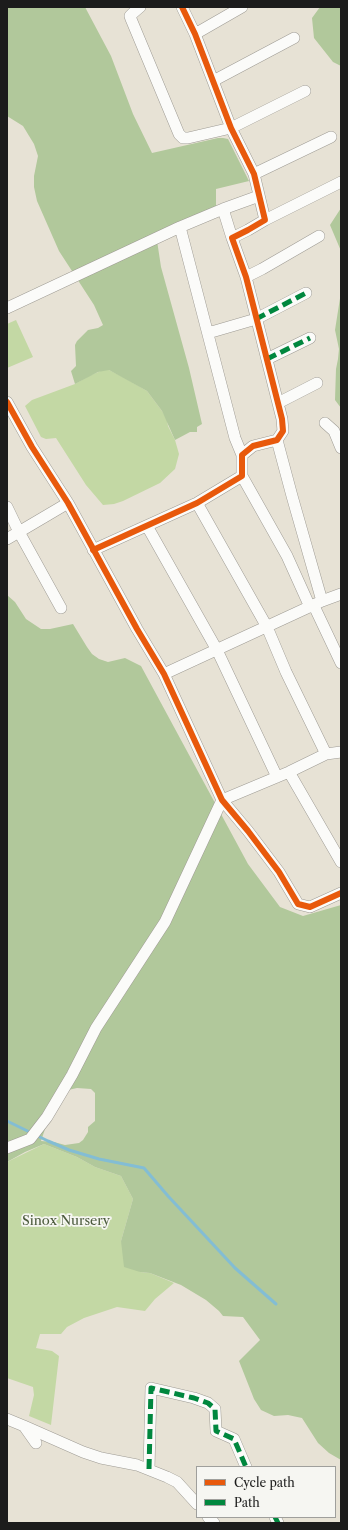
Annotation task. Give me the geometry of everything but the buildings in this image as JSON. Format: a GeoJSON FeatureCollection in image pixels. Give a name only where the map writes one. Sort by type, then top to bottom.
{"type":"FeatureCollection","features":[{"type":"Feature","properties":{"kind":"street"},"geometry":{"type":"LineString","coordinates":[[140,7],[130,16],[179,134],[183,138],[231,128],[305,91]]}},
{"type":"Feature","properties":{"kind":"street"},"geometry":{"type":"LineString","coordinates":[[182,7],[195,34],[231,128],[254,174],[265,220]]}},
{"type":"Feature","properties":{"kind":"street"},"geometry":{"type":"LineString","coordinates":[[195,34],[242,7]]}},
{"type":"Feature","properties":{"kind":"street"},"geometry":{"type":"LineString","coordinates":[[213,81],[294,38]]}},
{"type":"Feature","properties":{"kind":"street"},"geometry":{"type":"LineString","coordinates":[[254,174],[331,137]]}},
{"type":"Feature","properties":{"kind":"street"},"geometry":{"type":"LineString","coordinates":[[232,238],[341,182]]}},
{"type":"Feature","properties":{"kind":"street"},"geometry":{"type":"LineString","coordinates":[[7,308],[180,227],[259,196]]}},
{"type":"Feature","properties":{"kind":"street"},"geometry":{"type":"LineString","coordinates":[[223,209],[246,277],[282,419],[283,431],[277,440],[253,446],[242,455]]}},
{"type":"Feature","properties":{"kind":"street"},"geometry":{"type":"LineString","coordinates":[[180,227],[235,438],[242,455],[242,476],[315,605],[341,663]]}},
{"type":"Feature","properties":{"kind":"street"},"geometry":{"type":"LineString","coordinates":[[246,277],[319,236]]}},
{"type":"Feature","properties":{"kind":"street"},"geometry":{"type":"LineString","coordinates":[[208,333],[256,319],[306,294]]}},
{"type":"Feature","properties":{"kind":"street"},"geometry":{"type":"LineString","coordinates":[[267,359],[310,338]]}},
{"type":"Feature","properties":{"kind":"street"},"geometry":{"type":"LineString","coordinates":[[278,403],[317,383]]}},
{"type":"Feature","properties":{"kind":"street"},"geometry":{"type":"LineString","coordinates":[[7,402],[32,447],[68,503],[93,550],[164,674],[222,800],[279,872],[298,904],[310,907],[341,893]]}},
{"type":"Feature","properties":{"kind":"street"},"geometry":{"type":"LineString","coordinates":[[325,423],[334,431],[341,448]]}},
{"type":"Feature","properties":{"kind":"street"},"geometry":{"type":"LineString","coordinates":[[277,440],[292,496],[315,605]]}},
{"type":"Feature","properties":{"kind":"street"},"geometry":{"type":"LineString","coordinates":[[93,550],[197,502],[242,476]]}},
{"type":"Feature","properties":{"kind":"street"},"geometry":{"type":"LineString","coordinates":[[197,502],[267,627],[286,672],[326,754]]}},
{"type":"Feature","properties":{"kind":"street"},"geometry":{"type":"LineString","coordinates":[[7,538],[68,503]]}},
{"type":"Feature","properties":{"kind":"street"},"geometry":{"type":"LineString","coordinates":[[7,507],[19,532],[61,608]]}},
{"type":"Feature","properties":{"kind":"street"},"geometry":{"type":"LineString","coordinates":[[147,526],[218,650],[277,777]]}},
{"type":"Feature","properties":{"kind":"street"},"geometry":{"type":"LineString","coordinates":[[164,674],[341,594]]}},
{"type":"Feature","properties":{"kind":"street"},"geometry":{"type":"LineString","coordinates":[[7,1148],[30,1139],[47,1117],[72,1076],[96,1028],[165,922],[222,800],[289,772],[326,754],[341,752]]}},
{"type":"Feature","properties":{"kind":"street"},"geometry":{"type":"LineString","coordinates":[[289,772],[341,862]]}},
{"type":"Feature","properties":{"kind":"street"},"geometry":{"type":"LineString","coordinates":[[149,1469],[151,1388],[194,1398],[208,1403],[215,1409],[216,1431],[234,1439],[246,1466]]}},
{"type":"Feature","properties":{"kind":"street"},"geometry":{"type":"LineString","coordinates":[[7,1419],[101,1458],[149,1469],[177,1482],[196,1503]]}},
{"type":"Feature","properties":{"kind":"street"},"geometry":{"type":"LineString","coordinates":[[24,1426],[36,1443]]}},
{"type":"Feature","properties":{"kind":"green space"},"geometry":{"type":"Polygon","coordinates":[[[7,7],[85,7],[111,56],[133,114],[152,153],[218,138],[228,139],[249,181],[216,189],[216,206],[156,234],[161,267],[189,368],[202,424],[197,427],[197,432],[190,432],[175,440],[162,411],[147,391],[109,370],[98,372],[75,384],[71,371],[76,366],[75,345],[88,330],[98,328],[103,325],[94,305],[59,251],[37,201],[34,187],[34,176],[38,156],[34,144],[23,126],[7,116],[7,7]]]}},
{"type":"Feature","properties":{"kind":"green space"},"geometry":{"type":"Polygon","coordinates":[[[320,7],[341,7],[341,66],[333,62],[314,38],[312,18],[320,7]]]}},
{"type":"Feature","properties":{"kind":"green space"},"geometry":{"type":"Polygon","coordinates":[[[341,208],[341,251],[330,225],[341,208]]]}},
{"type":"Feature","properties":{"kind":"green space"},"geometry":{"type":"Polygon","coordinates":[[[341,292],[341,408],[335,400],[336,369],[339,349],[335,330],[341,292]]]}},
{"type":"Feature","properties":{"kind":"green space"},"geometry":{"type":"Polygon","coordinates":[[[16,320],[33,357],[7,368],[7,324],[16,320]]]}},
{"type":"Feature","properties":{"kind":"green space"},"geometry":{"type":"Polygon","coordinates":[[[103,370],[109,370],[147,391],[167,420],[179,454],[175,469],[160,483],[123,501],[103,505],[86,485],[56,438],[46,439],[41,437],[25,406],[32,400],[75,384],[103,370]]]}},
{"type":"Feature","properties":{"kind":"green space"},"geometry":{"type":"Polygon","coordinates":[[[7,595],[15,602],[26,619],[41,629],[50,629],[73,624],[92,654],[99,659],[108,662],[125,658],[141,666],[248,864],[280,907],[303,916],[341,905],[341,1460],[329,1453],[318,1443],[302,1418],[288,1415],[274,1416],[261,1410],[254,1399],[239,1361],[260,1340],[243,1317],[223,1316],[206,1300],[181,1285],[150,1273],[140,1272],[124,1267],[121,1241],[133,1199],[121,1176],[95,1167],[77,1157],[44,1144],[7,1162],[7,595]],[[77,1088],[68,1090],[46,1126],[41,1141],[65,1145],[79,1143],[83,1140],[88,1132],[88,1127],[95,1121],[95,1093],[91,1089],[77,1088]]]}},
{"type":"Feature","properties":{"kind":"green space","name":"Sinox Nursery"},"geometry":{"type":"Polygon","coordinates":[[[44,1144],[77,1157],[95,1167],[121,1176],[133,1199],[121,1241],[140,1272],[150,1273],[174,1283],[155,1299],[145,1311],[117,1307],[84,1318],[67,1327],[61,1334],[40,1334],[36,1348],[52,1351],[59,1356],[51,1425],[29,1416],[34,1395],[33,1387],[7,1378],[7,1162],[44,1144]]]}},
{"type":"Feature","properties":{"kind":"waterway"},"geometry":{"type":"LineString","coordinates":[[7,1121],[69,1150],[99,1159],[144,1168],[235,1268],[276,1304]]}},
{"type":"Feature","properties":{"kind":"marked path"},"geometry":{"type":"LineString","coordinates":[[256,319],[306,293]]}},
{"type":"Feature","properties":{"kind":"marked path"},"geometry":{"type":"LineString","coordinates":[[267,359],[310,338]]}},
{"type":"Feature","properties":{"kind":"marked path"},"geometry":{"type":"LineString","coordinates":[[149,1469],[151,1388],[194,1398],[208,1403],[215,1409],[216,1431],[234,1439],[246,1466]]}},
{"type":"Feature","properties":{"kind":"marked path"},"geometry":{"type":"LineString","coordinates":[[276,1518],[278,1523]]}},
{"type":"Feature","properties":{"kind":"cycle path"},"geometry":{"type":"LineString","coordinates":[[93,550],[197,503],[242,476],[242,455],[253,446],[277,440],[283,431],[282,419],[246,277],[232,238],[265,220],[254,174],[231,128],[195,34],[182,7]]}},
{"type":"Feature","properties":{"kind":"cycle path"},"geometry":{"type":"LineString","coordinates":[[7,402],[32,447],[68,503],[137,629],[164,674],[222,800],[279,872],[298,904],[310,907],[341,893]]}}]}
